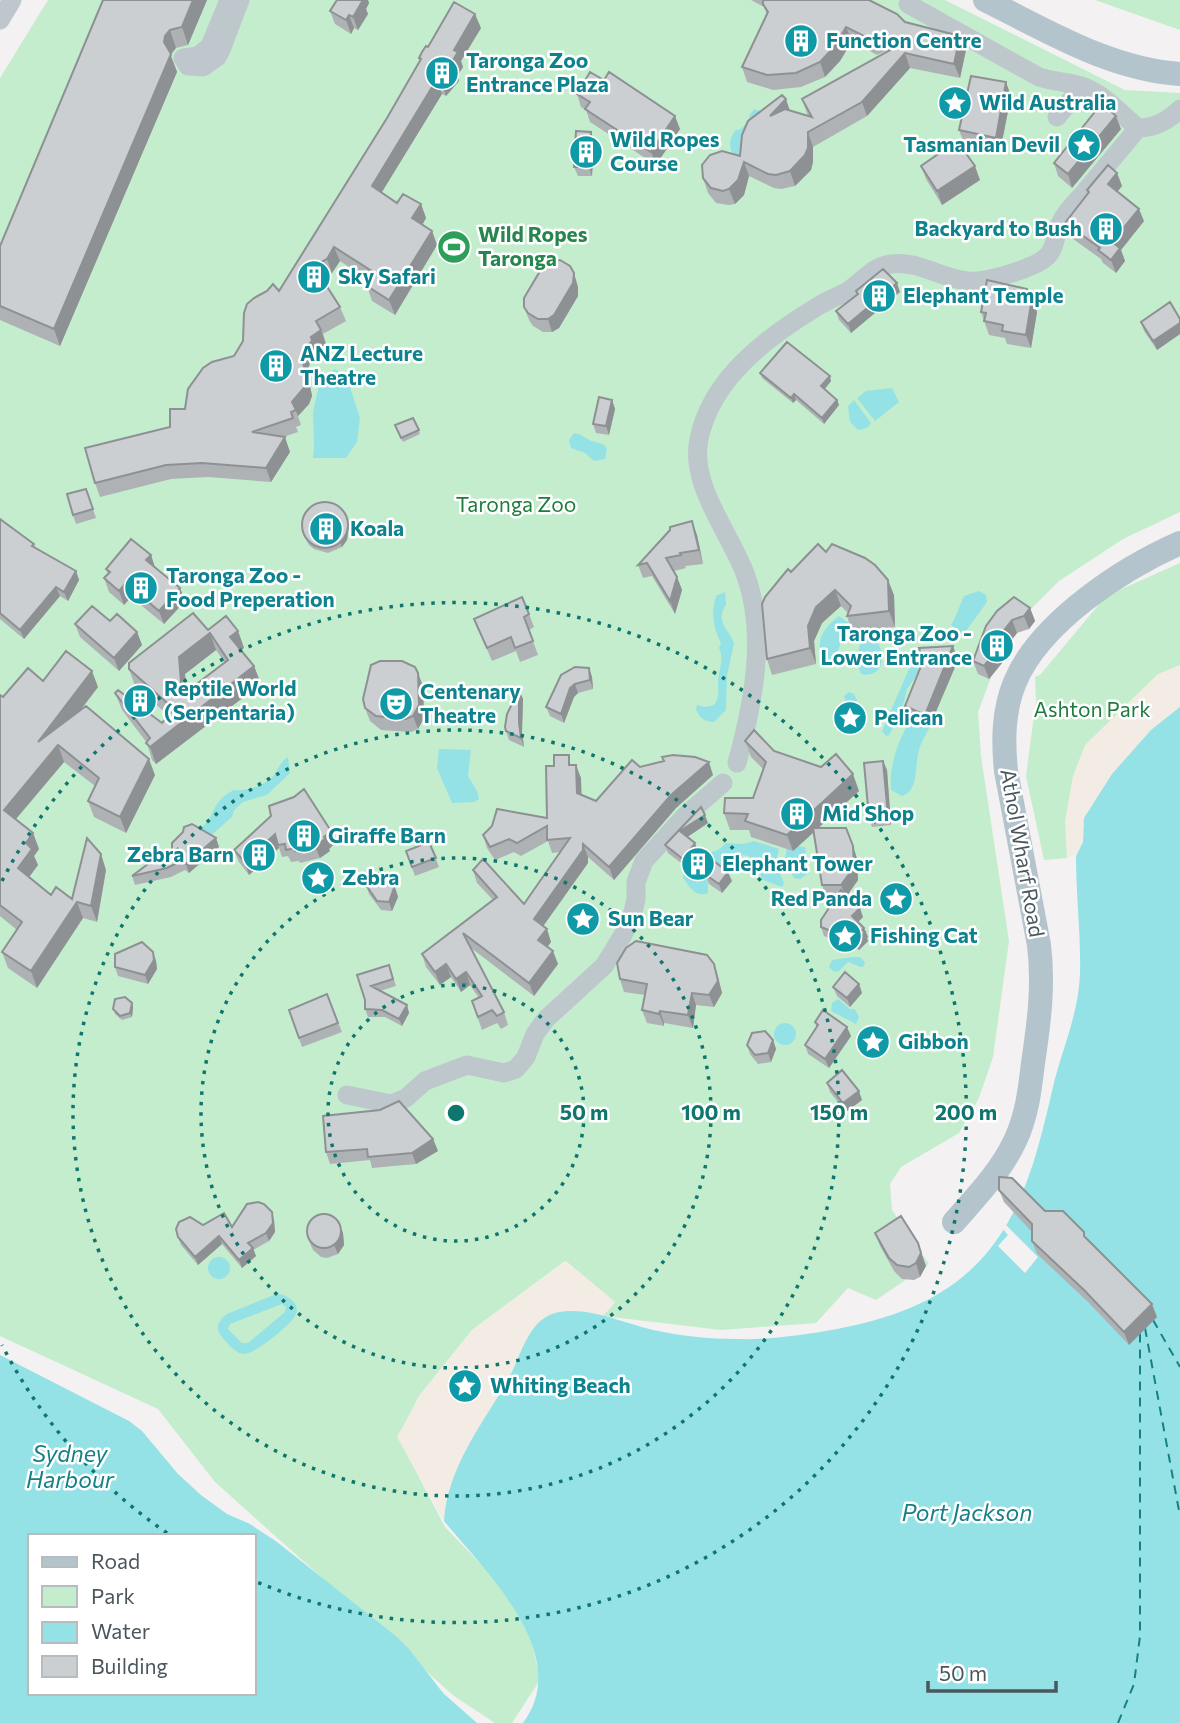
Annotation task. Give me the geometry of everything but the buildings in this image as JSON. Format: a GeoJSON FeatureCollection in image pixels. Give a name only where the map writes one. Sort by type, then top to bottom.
{"type":"FeatureCollection","features":[{"type":"Feature","properties":{"kind":"main road"},"geometry":{"type":"LineString","coordinates":[[985,0],[1094,54],[1141,70],[1180,74]]}},
{"type":"Feature","properties":{"kind":"main road","name":"Athol Wharf Road"},"geometry":{"type":"LineString","coordinates":[[954,1222],[1005,1159],[1016,1140],[1028,1099],[1039,1017],[1042,970],[1039,945],[1006,771],[1004,747],[1004,725],[1015,681],[1026,661],[1049,633],[1077,607],[1124,572],[1180,543]]}},
{"type":"Feature","properties":{"kind":"street"},"geometry":{"type":"LineString","coordinates":[[0,20],[12,0]]}},
{"type":"Feature","properties":{"kind":"street"},"geometry":{"type":"LineString","coordinates":[[216,36],[215,11],[218,0]]}},
{"type":"Feature","properties":{"kind":"street"},"geometry":{"type":"LineString","coordinates":[[229,0],[216,36],[205,52],[183,58],[188,66],[203,67],[217,57],[240,0]]}},
{"type":"Feature","properties":{"kind":"street"},"geometry":{"type":"LineString","coordinates":[[908,4],[1039,77],[1056,83],[1082,86],[1094,92],[1138,128],[1172,125],[1180,109]]}},
{"type":"Feature","properties":{"kind":"street"},"geometry":{"type":"LineString","coordinates":[[1057,117],[1082,86]]}},
{"type":"Feature","properties":{"kind":"street"},"geometry":{"type":"LineString","coordinates":[[737,764],[749,720],[758,629],[746,577],[705,490],[698,465],[698,439],[710,406],[731,373],[762,346],[817,306],[861,282],[878,266],[894,263],[911,265],[969,282],[1029,267],[1045,259],[1052,249],[1062,219],[1138,128]]}},
{"type":"Feature","properties":{"kind":"street"},"geometry":{"type":"LineString","coordinates":[[347,1095],[391,1104],[406,1098],[425,1081],[467,1065],[504,1073],[516,1069],[526,1058],[535,1034],[546,1019],[604,966],[633,912],[636,882],[644,861],[685,816],[723,783]]}},
{"type":"Feature","properties":{"kind":"green space","name":"Taronga Zoo"},"geometry":{"type":"Polygon","coordinates":[[[48,0],[945,0],[1125,90],[1180,93],[1180,512],[1123,539],[1059,581],[1008,632],[978,712],[981,756],[1009,941],[993,1057],[979,1098],[959,1133],[901,1167],[890,1184],[892,1210],[929,1264],[876,1300],[848,1288],[816,1323],[721,1330],[603,1316],[615,1302],[565,1261],[472,1330],[419,1396],[398,1437],[445,1527],[525,1610],[540,1680],[512,1723],[495,1723],[454,1696],[215,1482],[158,1409],[0,1336],[0,78],[48,0]]]}},
{"type":"Feature","properties":{"kind":"green space"},"geometry":{"type":"Polygon","coordinates":[[[1095,0],[1180,0],[1180,30],[1095,0]]]}},
{"type":"Feature","properties":{"kind":"green space","name":"Ashton Park"},"geometry":{"type":"Polygon","coordinates":[[[1180,563],[1180,707],[1151,730],[1112,774],[1084,818],[1077,853],[1067,858],[1044,860],[1026,776],[1036,700],[1035,677],[1040,675],[1106,596],[1180,563]]]}},
{"type":"Feature","properties":{"kind":"sand"},"geometry":{"type":"Polygon","coordinates":[[[1180,665],[1180,707],[1151,730],[1098,797],[1084,818],[1083,842],[1077,853],[1067,858],[1065,821],[1073,776],[1085,745],[1158,674],[1180,665]]]}},
{"type":"Feature","properties":{"kind":"sand","name":"Whiting Beach"},"geometry":{"type":"Polygon","coordinates":[[[566,1261],[615,1302],[603,1316],[588,1314],[529,1336],[511,1375],[459,1465],[452,1483],[444,1521],[397,1437],[421,1394],[472,1330],[566,1261]]]}},
{"type":"Feature","properties":{"kind":"water"},"geometry":{"type":"Polygon","coordinates":[[[754,109],[767,113],[745,157],[734,156],[730,146],[732,136],[750,121],[749,116],[754,109]]]}},
{"type":"Feature","properties":{"kind":"water"},"geometry":{"type":"Polygon","coordinates":[[[335,369],[347,378],[360,418],[357,442],[346,458],[313,458],[313,412],[321,376],[335,369]]]}},
{"type":"Feature","properties":{"kind":"water"},"geometry":{"type":"Polygon","coordinates":[[[892,388],[899,402],[875,421],[857,398],[866,391],[892,388]]]}},
{"type":"Feature","properties":{"kind":"water"},"geometry":{"type":"Polygon","coordinates":[[[854,400],[871,423],[867,428],[858,430],[850,422],[848,406],[854,400]]]}},
{"type":"Feature","properties":{"kind":"water"},"geometry":{"type":"Polygon","coordinates":[[[574,433],[603,444],[607,448],[605,459],[594,461],[585,453],[571,448],[569,440],[574,433]]]}},
{"type":"Feature","properties":{"kind":"water"},"geometry":{"type":"Polygon","coordinates":[[[979,591],[986,595],[987,602],[963,635],[951,625],[964,596],[979,591]]]}},
{"type":"Feature","properties":{"kind":"water"},"geometry":{"type":"Polygon","coordinates":[[[725,592],[726,605],[722,621],[734,643],[727,676],[726,710],[711,722],[701,717],[696,709],[697,705],[714,705],[718,696],[721,643],[713,614],[716,596],[725,592]]]}},
{"type":"Feature","properties":{"kind":"water"},"geometry":{"type":"Polygon","coordinates":[[[839,616],[849,623],[834,660],[821,660],[822,635],[828,625],[839,616]]]}},
{"type":"Feature","properties":{"kind":"water"},"geometry":{"type":"Polygon","coordinates":[[[871,637],[880,648],[882,662],[876,672],[861,674],[856,659],[861,641],[871,637]]]}},
{"type":"Feature","properties":{"kind":"water"},"geometry":{"type":"Polygon","coordinates":[[[916,665],[919,668],[918,673],[907,689],[901,714],[886,736],[882,731],[909,669],[916,665]]]}},
{"type":"Feature","properties":{"kind":"water"},"geometry":{"type":"Polygon","coordinates":[[[849,692],[854,694],[857,700],[851,727],[846,725],[849,714],[844,696],[849,692]]]}},
{"type":"Feature","properties":{"kind":"water","name":"Port Jackson"},"geometry":{"type":"Polygon","coordinates":[[[1180,707],[1180,1723],[523,1723],[536,1697],[538,1670],[531,1642],[518,1615],[500,1589],[444,1521],[447,1501],[459,1464],[508,1380],[531,1332],[545,1317],[555,1313],[579,1311],[653,1330],[706,1338],[787,1337],[837,1329],[888,1316],[934,1296],[974,1267],[1007,1224],[1023,1192],[1035,1158],[1073,1017],[1080,973],[1076,856],[1083,842],[1084,818],[1112,774],[1151,730],[1180,707]]]}},
{"type":"Feature","properties":{"kind":"water"},"geometry":{"type":"Polygon","coordinates":[[[910,720],[929,728],[919,750],[914,783],[908,793],[902,796],[891,790],[891,771],[898,745],[910,720]]]}},
{"type":"Feature","properties":{"kind":"water"},"geometry":{"type":"Polygon","coordinates":[[[439,749],[471,750],[468,776],[479,799],[474,802],[452,803],[437,768],[439,749]]]}},
{"type":"Feature","properties":{"kind":"water"},"geometry":{"type":"Polygon","coordinates":[[[288,757],[290,773],[267,795],[243,802],[234,810],[232,817],[208,838],[200,829],[221,799],[234,790],[250,789],[266,782],[288,757]]]}},
{"type":"Feature","properties":{"kind":"water"},"geometry":{"type":"Polygon","coordinates":[[[754,841],[779,849],[776,864],[784,883],[782,887],[761,879],[760,863],[748,856],[731,853],[727,858],[738,865],[735,872],[719,869],[708,883],[708,893],[696,893],[683,878],[684,871],[701,851],[715,851],[726,843],[743,844],[754,841]]]}},
{"type":"Feature","properties":{"kind":"water"},"geometry":{"type":"Polygon","coordinates":[[[787,845],[805,847],[809,873],[800,879],[794,878],[785,861],[787,845]]]}},
{"type":"Feature","properties":{"kind":"water"},"geometry":{"type":"Polygon","coordinates":[[[860,957],[865,962],[864,966],[848,962],[834,972],[829,967],[832,960],[860,957]]]}},
{"type":"Feature","properties":{"kind":"water"},"geometry":{"type":"Polygon","coordinates":[[[838,999],[850,1009],[855,1009],[859,1017],[856,1024],[831,1011],[832,1003],[838,999]]]}},
{"type":"Feature","properties":{"kind":"water"},"geometry":{"type":"Polygon","coordinates":[[[785,1023],[793,1026],[796,1034],[793,1042],[785,1045],[777,1042],[774,1034],[777,1026],[785,1023]]]}},
{"type":"Feature","properties":{"kind":"water"},"geometry":{"type":"Polygon","coordinates":[[[219,1257],[227,1260],[230,1268],[227,1276],[219,1279],[211,1276],[208,1268],[211,1260],[219,1257]]]}},
{"type":"Feature","properties":{"kind":"water"},"geometry":{"type":"Polygon","coordinates":[[[276,1294],[290,1298],[297,1310],[293,1319],[277,1334],[262,1346],[243,1354],[231,1347],[218,1330],[220,1322],[227,1314],[276,1294]],[[282,1304],[230,1324],[228,1329],[242,1343],[248,1343],[285,1312],[286,1307],[282,1304]]]}},
{"type":"Feature","properties":{"kind":"water","name":"Sydney Harbour"},"geometry":{"type":"Polygon","coordinates":[[[0,1355],[129,1421],[142,1431],[178,1474],[201,1495],[227,1514],[250,1524],[277,1542],[397,1637],[443,1693],[477,1723],[0,1723],[0,1355]]]}},
{"type":"Feature","properties":{"kind":"pier"},"geometry":{"type":"Polygon","coordinates":[[[1004,1223],[1038,1257],[1025,1273],[998,1246],[1008,1235],[1001,1227],[1004,1223]]]}},
{"type":"Feature","properties":{"kind":"ferry route"},"geometry":{"type":"LineString","coordinates":[[1153,1320],[1180,1367]]}},
{"type":"Feature","properties":{"kind":"ferry route"},"geometry":{"type":"LineString","coordinates":[[1145,1328],[1180,1516]]}},
{"type":"Feature","properties":{"kind":"ferry route"},"geometry":{"type":"LineString","coordinates":[[1118,1723],[1134,1684],[1140,1636],[1140,1333]]}},
{"type":"Feature","properties":{"kind":"place","name":"Function Centre"},"geometry":{"type":"Point","coordinates":[801,41]}},
{"type":"Feature","properties":{"kind":"place","name":"Taronga Zoo Entrance Plaza"},"geometry":{"type":"Point","coordinates":[442,73]}},
{"type":"Feature","properties":{"kind":"place","name":"Wild Australia"},"geometry":{"type":"Point","coordinates":[955,103]}},
{"type":"Feature","properties":{"kind":"place","name":"Tasmanian Devil"},"geometry":{"type":"Point","coordinates":[1084,145]}},
{"type":"Feature","properties":{"kind":"place","name":"Wild Ropes Course"},"geometry":{"type":"Point","coordinates":[586,152]}},
{"type":"Feature","properties":{"kind":"place","name":"Backyard to Bush"},"geometry":{"type":"Point","coordinates":[1106,229]}},
{"type":"Feature","properties":{"kind":"place","name":"Wild Ropes Taronga"},"geometry":{"type":"Point","coordinates":[454,247]}},
{"type":"Feature","properties":{"kind":"place","name":"Sky Safari"},"geometry":{"type":"Point","coordinates":[314,277]}},
{"type":"Feature","properties":{"kind":"place","name":"Elephant Temple"},"geometry":{"type":"Point","coordinates":[879,296]}},
{"type":"Feature","properties":{"kind":"place","name":"ANZ Lecture Theatre"},"geometry":{"type":"Point","coordinates":[276,366]}},
{"type":"Feature","properties":{"kind":"place","name":"Koala"},"geometry":{"type":"Point","coordinates":[326,529]}},
{"type":"Feature","properties":{"kind":"place","name":"Taronga Zoo - Food Preperation"},"geometry":{"type":"Point","coordinates":[141,588]}},
{"type":"Feature","properties":{"kind":"place","name":"Taronga Zoo - Lower Entrance"},"geometry":{"type":"Point","coordinates":[997,646]}},
{"type":"Feature","properties":{"kind":"place","name":"Reptile World (Serpentaria)"},"geometry":{"type":"Point","coordinates":[140,701]}},
{"type":"Feature","properties":{"kind":"place","name":"Centenary Theatre"},"geometry":{"type":"Point","coordinates":[396,704]}},
{"type":"Feature","properties":{"kind":"place","name":"Pelican"},"geometry":{"type":"Point","coordinates":[850,718]}},
{"type":"Feature","properties":{"kind":"place","name":"Mid Shop"},"geometry":{"type":"Point","coordinates":[797,814]}},
{"type":"Feature","properties":{"kind":"place","name":"Giraffe Barn"},"geometry":{"type":"Point","coordinates":[304,836]}},
{"type":"Feature","properties":{"kind":"place","name":"Zebra Barn"},"geometry":{"type":"Point","coordinates":[259,855]}},
{"type":"Feature","properties":{"kind":"place","name":"Elephant Tower"},"geometry":{"type":"Point","coordinates":[698,864]}},
{"type":"Feature","properties":{"kind":"place","name":"Zebra"},"geometry":{"type":"Point","coordinates":[318,878]}},
{"type":"Feature","properties":{"kind":"place","name":"Red Panda"},"geometry":{"type":"Point","coordinates":[896,899]}},
{"type":"Feature","properties":{"kind":"place","name":"Sun Bear"},"geometry":{"type":"Point","coordinates":[583,919]}},
{"type":"Feature","properties":{"kind":"place","name":"Fishing Cat"},"geometry":{"type":"Point","coordinates":[845,936]}},
{"type":"Feature","properties":{"kind":"place","name":"Gibbon"},"geometry":{"type":"Point","coordinates":[873,1042]}},
{"type":"Feature","properties":{"kind":"place","name":"Whiting Beach"},"geometry":{"type":"Point","coordinates":[465,1386]}}]}
